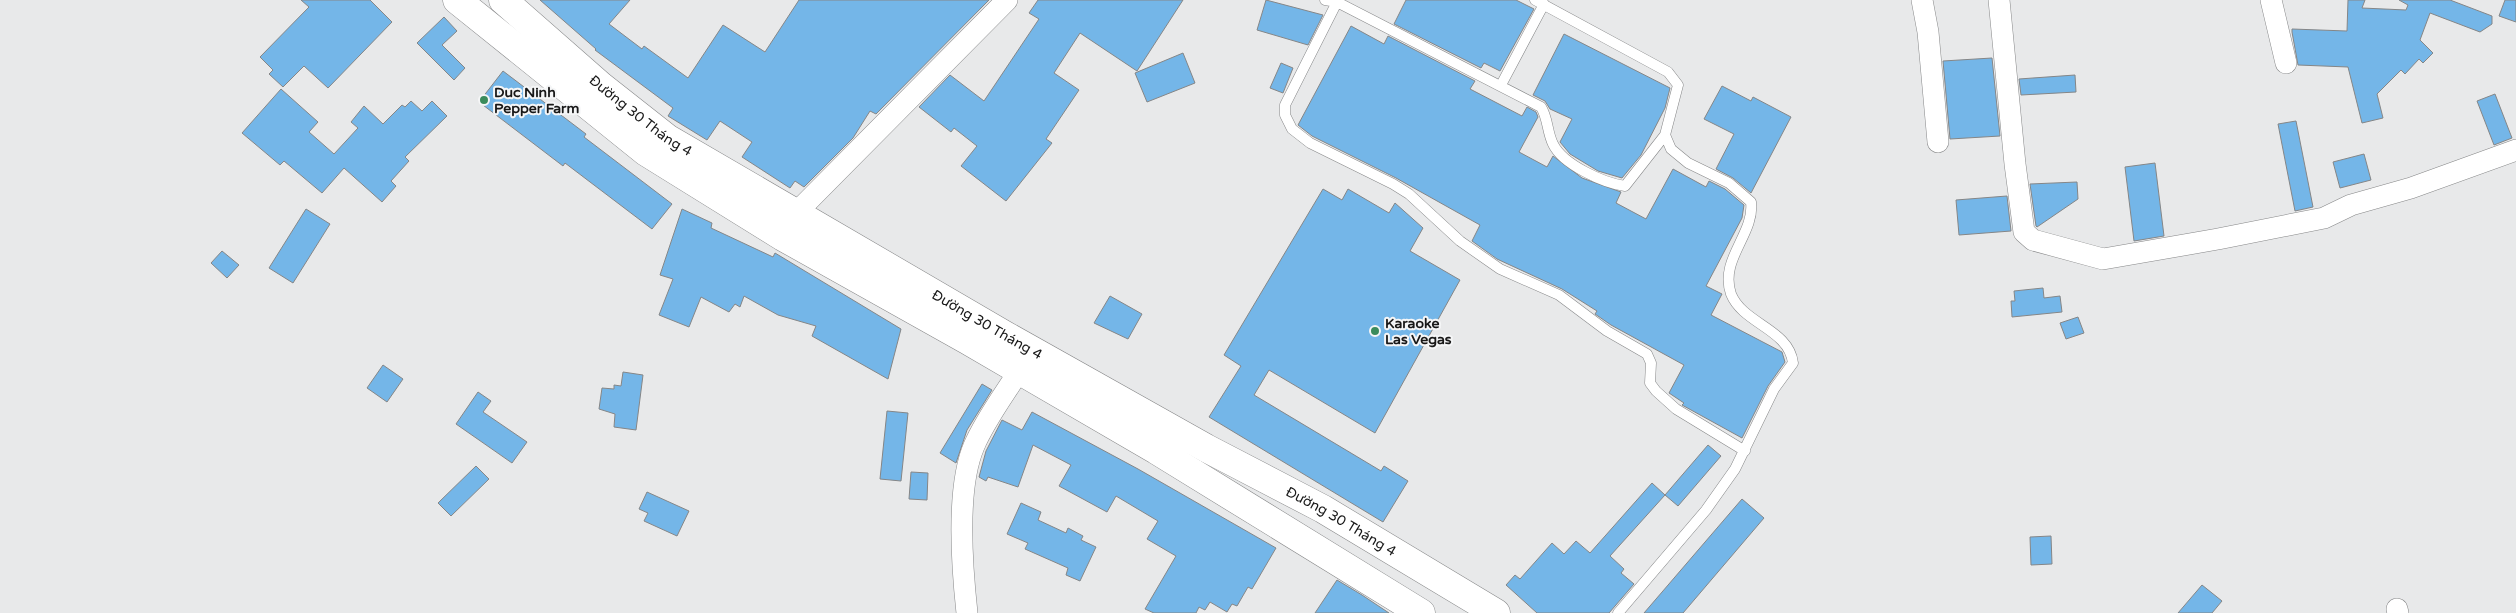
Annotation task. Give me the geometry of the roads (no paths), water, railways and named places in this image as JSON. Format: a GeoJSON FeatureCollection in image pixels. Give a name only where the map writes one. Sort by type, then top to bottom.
{"type":"FeatureCollection","features":[{"type":"Feature","properties":{"kind":"main road","name":"Đường 30 Tháng 4"},"geometry":{"type":"LineString","coordinates":[[457,0],[646,152],[783,237],[1181,464],[1421,613]]}},
{"type":"Feature","properties":{"kind":"main road","name":"Đường 30 Tháng 4"},"geometry":{"type":"LineString","coordinates":[[503,0],[601,86],[667,138],[1005,335],[1173,429],[1323,509],[1496,613]]}},
{"type":"Feature","properties":{"kind":"main road"},"geometry":{"type":"LineString","coordinates":[[783,237],[796,212]]}},
{"type":"Feature","properties":{"kind":"main road"},"geometry":{"type":"LineString","coordinates":[[1299,539],[1323,509]]}},
{"type":"Feature","properties":{"kind":"street"},"geometry":{"type":"LineString","coordinates":[[796,212],[1007,0]]}},
{"type":"Feature","properties":{"kind":"street"},"geometry":{"type":"LineString","coordinates":[[1922,0],[1928,32],[1938,142]]}},
{"type":"Feature","properties":{"kind":"street"},"geometry":{"type":"LineString","coordinates":[[1999,0],[2024,232],[2032,240],[2103,259],[2218,239],[2324,218],[2351,205],[2411,188],[2516,150]]}},
{"type":"Feature","properties":{"kind":"street"},"geometry":{"type":"LineString","coordinates":[[2271,0],[2286,63]]}},
{"type":"Feature","properties":{"kind":"street"},"geometry":{"type":"LineString","coordinates":[[967,613],[962,569],[964,477],[974,446],[1019,371]]}},
{"type":"Feature","properties":{"kind":"lane"},"geometry":{"type":"LineString","coordinates":[[1325,0],[1337,2],[1541,107],[1546,114],[1548,131],[1554,146],[1567,161],[1611,184],[1626,186],[1665,135],[1678,85],[1668,72],[1539,2],[1501,85]]}},
{"type":"Feature","properties":{"kind":"lane"},"geometry":{"type":"LineString","coordinates":[[1337,2],[1285,105],[1285,116],[1292,129],[1310,143],[1393,184],[1409,194],[1460,241],[1500,269],[1559,295],[1607,331],[1647,354],[1651,363],[1650,383],[1656,391],[1676,409],[1745,451]]}},
{"type":"Feature","properties":{"kind":"lane"},"geometry":{"type":"LineString","coordinates":[[1618,613],[1706,510],[1736,469],[1774,389],[1793,363],[1790,348],[1762,323],[1744,311],[1731,293],[1728,280],[1730,264],[1747,224],[1751,202],[1729,183],[1688,163],[1671,149],[1665,135]]}},
{"type":"Feature","properties":{"kind":"place","name":"Duc Ninh Pepper Farm"},"geometry":{"type":"Point","coordinates":[484,100]}},
{"type":"Feature","properties":{"kind":"place","name":"Karaoke Las Vegas"},"geometry":{"type":"Point","coordinates":[1375,331]}}]}
